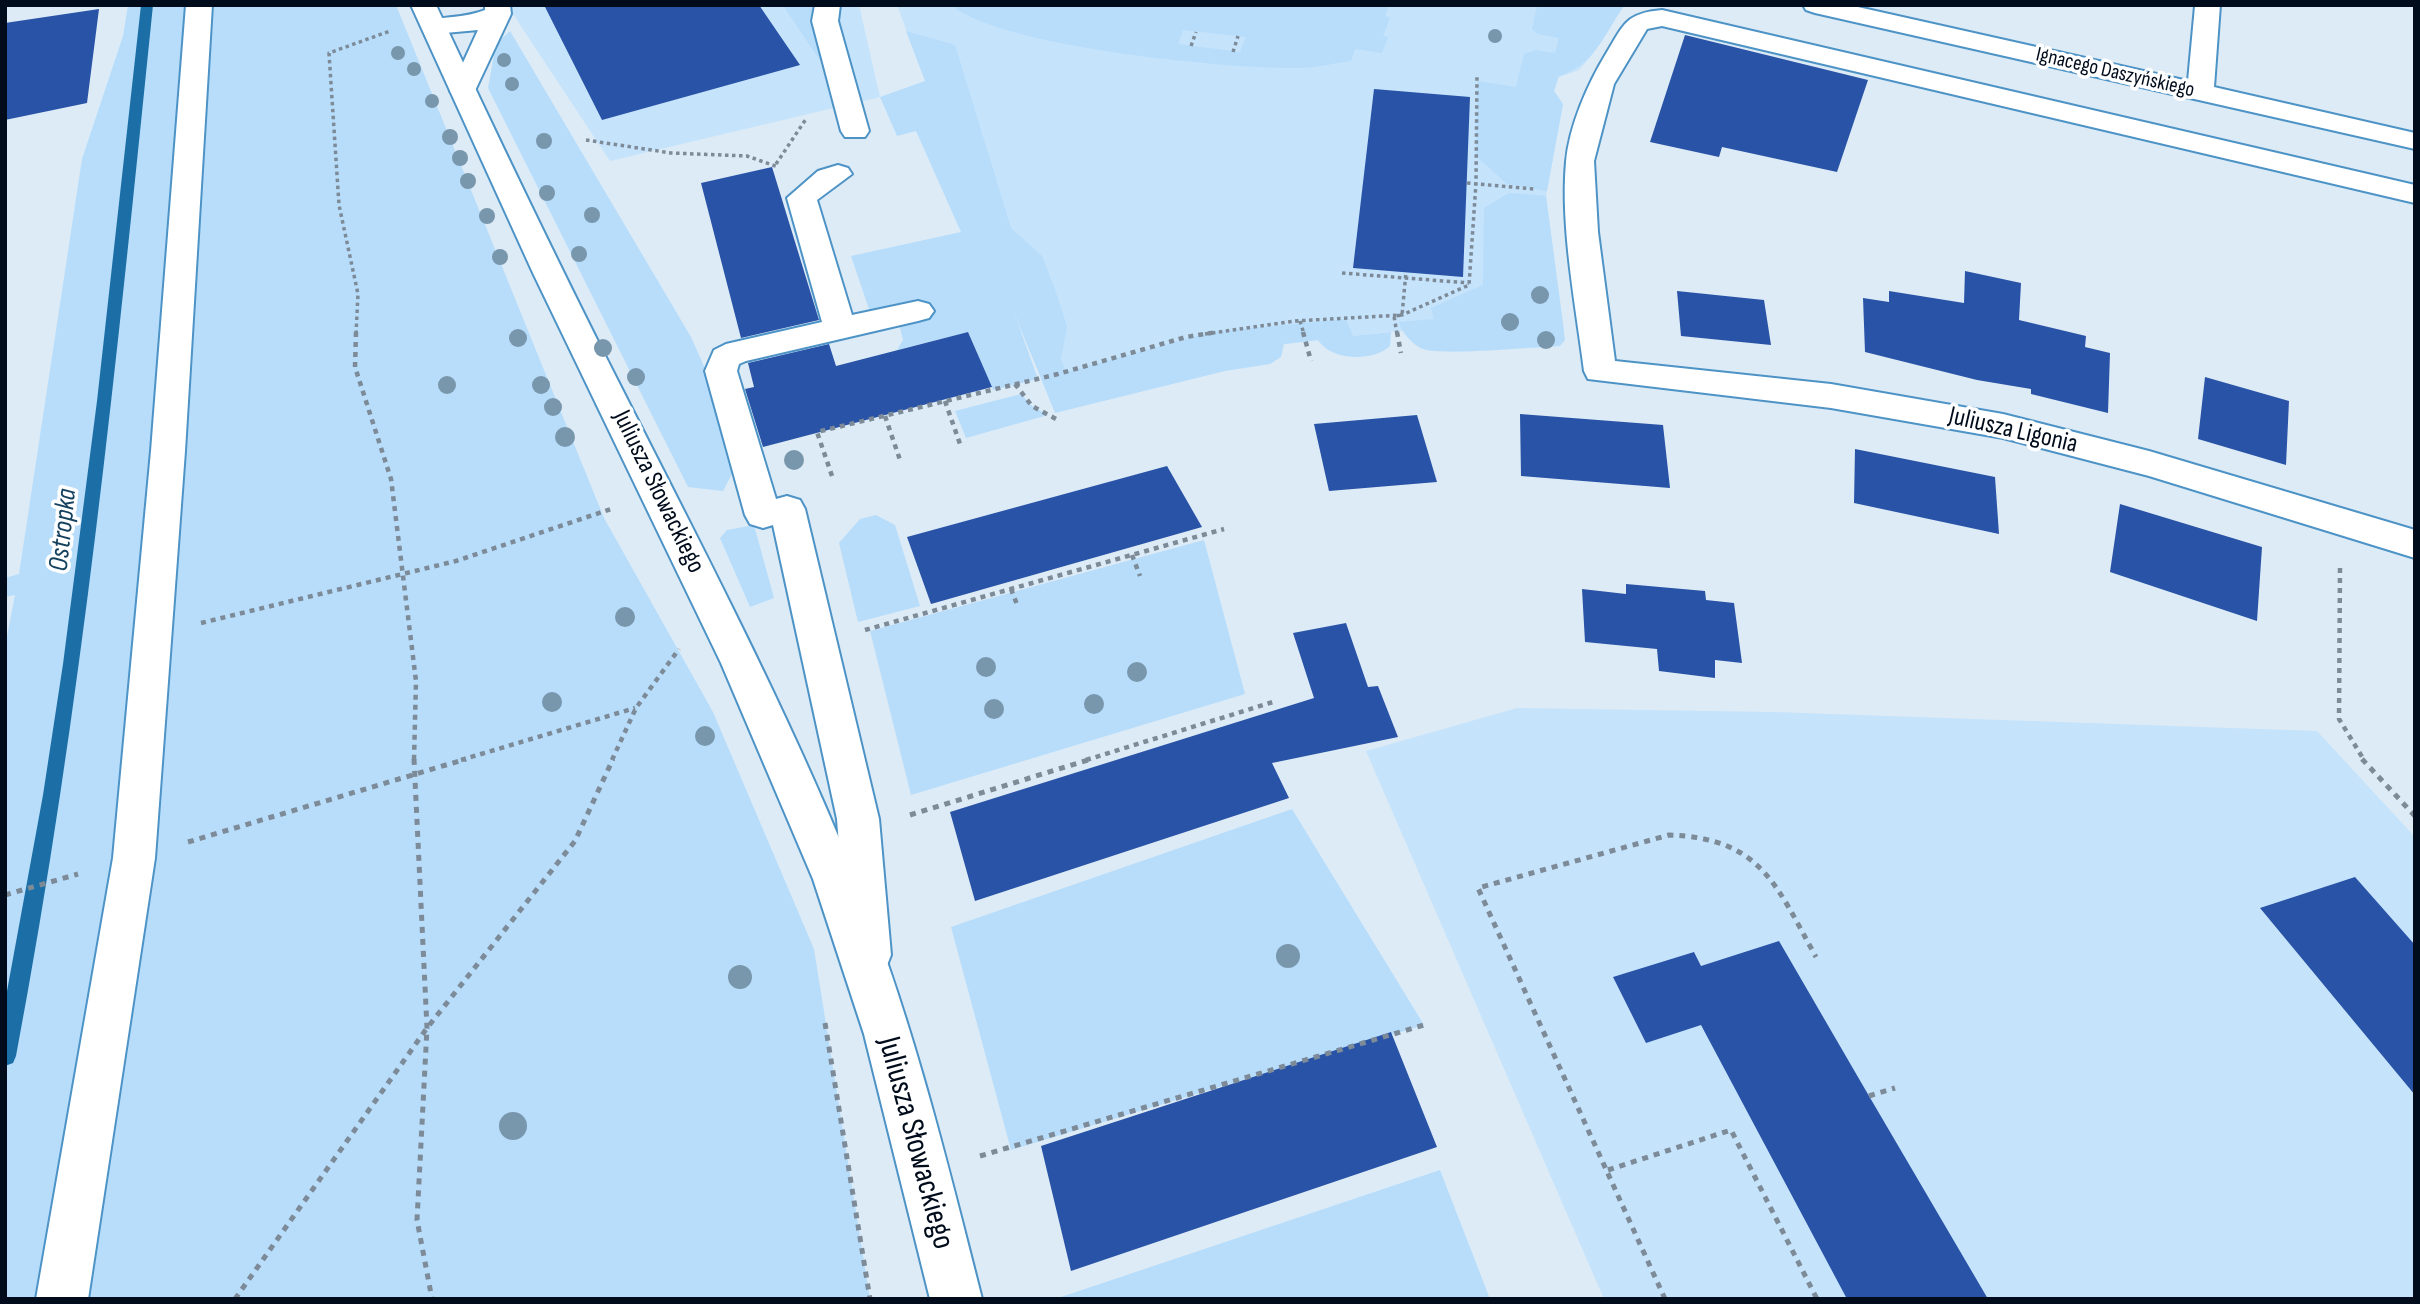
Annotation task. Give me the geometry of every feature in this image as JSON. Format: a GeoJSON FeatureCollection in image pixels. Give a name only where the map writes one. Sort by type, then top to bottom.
{"type":"FeatureCollection","features":[{"type":"Feature","properties":{"kind":"street"},"geometry":{"type":"LineString","coordinates":[[62,1299],[134,858],[199,5]]}},
{"type":"Feature","properties":{"kind":"street"},"geometry":{"type":"LineString","coordinates":[[828,5],[825,21],[855,131]]}},
{"type":"Feature","properties":{"kind":"street","name":"Ignacego Daszyńskiego"},"geometry":{"type":"LineString","coordinates":[[1815,5],[2415,141]]}},
{"type":"Feature","properties":{"kind":"street"},"geometry":{"type":"LineString","coordinates":[[2200,93],[2208,6]]}},
{"type":"Feature","properties":{"kind":"street"},"geometry":{"type":"LineString","coordinates":[[429,16],[471,24],[498,10]]}},
{"type":"Feature","properties":{"kind":"street"},"geometry":{"type":"LineString","coordinates":[[463,91],[498,10]]}},
{"type":"Feature","properties":{"kind":"street","name":"Juliusza Słowackiego"},"geometry":{"type":"LineString","coordinates":[[429,16],[568,313],[672,519],[783,760],[835,881],[872,988],[923,1162],[956,1299]]}},
{"type":"Feature","properties":{"kind":"street","name":"Juliusza Ligonia"},"geometry":{"type":"LineString","coordinates":[[2415,194],[1679,20],[1646,19],[1637,24],[1601,84],[1580,161],[1583,232],[1600,371],[1817,394],[2060,439],[2415,544]]}},
{"type":"Feature","properties":{"kind":"street"},"geometry":{"type":"LineString","coordinates":[[838,174],[828,177],[802,198],[840,329],[918,311]]}},
{"type":"Feature","properties":{"kind":"street","name":"Juliusza Słowackiego"},"geometry":{"type":"LineString","coordinates":[[840,329],[737,352],[725,358],[720,371],[775,512],[858,819],[872,988]]}},
{"type":"Feature","properties":{"kind":"path"},"geometry":{"type":"LineString","coordinates":[[429,16],[329,53],[339,205],[358,294],[355,368],[391,479],[416,681],[414,774],[427,1028],[417,1220],[432,1299]]}},
{"type":"Feature","properties":{"kind":"path"},"geometry":{"type":"LineString","coordinates":[[1191,46],[1196,32]]}},
{"type":"Feature","properties":{"kind":"path"},"geometry":{"type":"LineString","coordinates":[[1233,52],[1238,36]]}},
{"type":"Feature","properties":{"kind":"path"},"geometry":{"type":"LineString","coordinates":[[1469,283],[1476,183],[1477,74]]}},
{"type":"Feature","properties":{"kind":"path"},"geometry":{"type":"LineString","coordinates":[[586,141],[671,153],[747,156],[776,164]]}},
{"type":"Feature","properties":{"kind":"path"},"geometry":{"type":"LineString","coordinates":[[1467,183],[1534,189]]}},
{"type":"Feature","properties":{"kind":"path"},"geometry":{"type":"LineString","coordinates":[[1342,273],[1406,275],[1469,283]]}},
{"type":"Feature","properties":{"kind":"path"},"geometry":{"type":"LineString","coordinates":[[1402,315],[1406,275]]}},
{"type":"Feature","properties":{"kind":"path"},"geometry":{"type":"LineString","coordinates":[[832,476],[817,432],[1016,384],[1186,337],[1300,321],[1402,315],[1469,283]]}},
{"type":"Feature","properties":{"kind":"path"},"geometry":{"type":"LineString","coordinates":[[1394,316],[1401,353]]}},
{"type":"Feature","properties":{"kind":"path"},"geometry":{"type":"LineString","coordinates":[[1300,321],[1311,361]]}},
{"type":"Feature","properties":{"kind":"path"},"geometry":{"type":"LineString","coordinates":[[1016,384],[1018,392],[1032,407],[1056,419]]}},
{"type":"Feature","properties":{"kind":"path"},"geometry":{"type":"LineString","coordinates":[[945,401],[960,444]]}},
{"type":"Feature","properties":{"kind":"path"},"geometry":{"type":"LineString","coordinates":[[885,416],[900,460]]}},
{"type":"Feature","properties":{"kind":"path"},"geometry":{"type":"LineString","coordinates":[[152,634],[482,554],[625,504]]}},
{"type":"Feature","properties":{"kind":"path"},"geometry":{"type":"LineString","coordinates":[[864,630],[1224,529]]}},
{"type":"Feature","properties":{"kind":"path"},"geometry":{"type":"LineString","coordinates":[[1132,555],[1140,576]]}},
{"type":"Feature","properties":{"kind":"path"},"geometry":{"type":"LineString","coordinates":[[2340,566],[2339,719],[2356,752],[2415,816]]}},
{"type":"Feature","properties":{"kind":"path"},"geometry":{"type":"LineString","coordinates":[[1011,589],[1018,607]]}},
{"type":"Feature","properties":{"kind":"path"},"geometry":{"type":"LineString","coordinates":[[235,1299],[427,1028],[575,841],[636,708],[686,639]]}},
{"type":"Feature","properties":{"kind":"path"},"geometry":{"type":"LineString","coordinates":[[899,819],[1273,702]]}},
{"type":"Feature","properties":{"kind":"path"},"geometry":{"type":"LineString","coordinates":[[134,858],[636,708]]}},
{"type":"Feature","properties":{"kind":"path"},"geometry":{"type":"LineString","coordinates":[[1665,1299],[1478,888],[1669,835],[1699,834],[1724,841],[1766,871],[1816,957]]}},
{"type":"Feature","properties":{"kind":"path"},"geometry":{"type":"LineString","coordinates":[[5,895],[84,873]]}},
{"type":"Feature","properties":{"kind":"path"},"geometry":{"type":"LineString","coordinates":[[824,1016],[870,1299]]}},
{"type":"Feature","properties":{"kind":"path"},"geometry":{"type":"LineString","coordinates":[[980,1156],[1424,1025]]}},
{"type":"Feature","properties":{"kind":"path"},"geometry":{"type":"LineString","coordinates":[[1869,1096],[1895,1088]]}},
{"type":"Feature","properties":{"kind":"path"},"geometry":{"type":"LineString","coordinates":[[1608,1170],[1731,1130],[1817,1299]]}},
{"type":"Feature","properties":{"kind":"shaded area"},"geometry":{"type":"Polygon","coordinates":[[[128,5],[396,5],[604,518],[713,712],[814,949],[870,1299],[5,1299],[5,647],[15,595],[5,597],[5,578],[19,574],[82,159],[123,36],[128,5]]]}},
{"type":"Feature","properties":{"kind":"shaded area"},"geometry":{"type":"Polygon","coordinates":[[[507,5],[859,5],[880,97],[610,161],[507,5]]]}},
{"type":"Feature","properties":{"kind":"shaded area"},"geometry":{"type":"Polygon","coordinates":[[[819,5],[826,56],[823,65],[784,7],[819,5]]]}},
{"type":"Feature","properties":{"kind":"shaded area"},"geometry":{"type":"Polygon","coordinates":[[[897,5],[1623,7],[1592,55],[1579,70],[1559,77],[1554,91],[1563,104],[1546,196],[1564,330],[1397,331],[1251,348],[1049,396],[999,280],[897,5]]]}},
{"type":"Feature","properties":{"kind":"shaded area"},"geometry":{"type":"Polygon","coordinates":[[[951,5],[1389,5],[1385,16],[1390,18],[1383,36],[1388,37],[1382,53],[1355,49],[1351,61],[1303,68],[1226,65],[1119,53],[1017,33],[977,20],[951,5]],[[1183,30],[1178,44],[1240,52],[1246,37],[1183,30]]]}},
{"type":"Feature","properties":{"kind":"shaded area"},"geometry":{"type":"Polygon","coordinates":[[[1533,5],[1623,7],[1589,57],[1581,65],[1558,77],[1554,91],[1563,104],[1547,191],[1507,184],[1476,156],[1477,81],[1516,87],[1524,54],[1536,50],[1555,53],[1559,38],[1538,34],[1532,29],[1537,6],[1533,5]]]}},
{"type":"Feature","properties":{"kind":"shaded area"},"geometry":{"type":"Polygon","coordinates":[[[510,31],[691,337],[707,373],[734,470],[723,491],[688,487],[488,88],[496,44],[510,31]]]}},
{"type":"Feature","properties":{"kind":"shaded area"},"geometry":{"type":"Polygon","coordinates":[[[906,31],[955,45],[1011,228],[1042,256],[1057,295],[1067,327],[1061,359],[1066,372],[1212,332],[1346,319],[1353,336],[1391,332],[1390,346],[1373,355],[1352,357],[1332,352],[1318,340],[1284,344],[1281,357],[1270,364],[1225,371],[1055,413],[1012,307],[1038,379],[993,390],[968,332],[897,350],[903,340],[897,316],[873,321],[851,256],[961,232],[916,131],[897,136],[880,97],[925,81],[906,31]]]}},
{"type":"Feature","properties":{"kind":"shaded area"},"geometry":{"type":"Polygon","coordinates":[[[1509,193],[1546,196],[1565,340],[1560,346],[1448,352],[1419,347],[1408,337],[1399,322],[1434,319],[1431,308],[1483,285],[1484,208],[1509,193]]]}},
{"type":"Feature","properties":{"kind":"shaded area"},"geometry":{"type":"Polygon","coordinates":[[[1021,394],[1032,406],[1048,415],[966,438],[955,411],[1021,394]]]}},
{"type":"Feature","properties":{"kind":"shaded area"},"geometry":{"type":"Polygon","coordinates":[[[876,515],[895,525],[920,606],[858,622],[839,543],[860,519],[876,515]]]}},
{"type":"Feature","properties":{"kind":"shaded area"},"geometry":{"type":"Polygon","coordinates":[[[754,525],[774,598],[750,607],[720,538],[727,530],[754,525]]]}},
{"type":"Feature","properties":{"kind":"shaded area"},"geometry":{"type":"Polygon","coordinates":[[[1204,540],[1245,694],[911,795],[870,631],[1204,540]]]}},
{"type":"Feature","properties":{"kind":"shaded area"},"geometry":{"type":"Polygon","coordinates":[[[1517,708],[1773,712],[2317,731],[2415,837],[2415,1299],[1604,1299],[1366,751],[1517,708]]]}},
{"type":"Feature","properties":{"kind":"shaded area"},"geometry":{"type":"Polygon","coordinates":[[[1292,809],[1424,1025],[1011,1150],[951,927],[1292,809]]]}},
{"type":"Feature","properties":{"kind":"shaded area"},"geometry":{"type":"Polygon","coordinates":[[[1440,1170],[1490,1299],[1055,1299],[1440,1170]]]}},
{"type":"Feature","properties":{"kind":"building"},"geometry":{"type":"Polygon","coordinates":[[[544,5],[759,5],[800,65],[602,120],[544,5]]]}},
{"type":"Feature","properties":{"kind":"building"},"geometry":{"type":"Polygon","coordinates":[[[99,9],[87,103],[5,120],[5,23],[99,9]]]}},
{"type":"Feature","properties":{"kind":"building"},"geometry":{"type":"Polygon","coordinates":[[[1685,35],[1868,80],[1837,172],[1722,147],[1719,157],[1650,142],[1685,35]]]}},
{"type":"Feature","properties":{"kind":"building"},"geometry":{"type":"Polygon","coordinates":[[[1374,89],[1470,97],[1463,277],[1353,268],[1374,89]]]}},
{"type":"Feature","properties":{"kind":"building"},"geometry":{"type":"Polygon","coordinates":[[[772,167],[819,320],[741,338],[701,183],[772,167]]]}},
{"type":"Feature","properties":{"kind":"building"},"geometry":{"type":"Polygon","coordinates":[[[1965,271],[2021,283],[2019,320],[2086,336],[2085,347],[2110,353],[2108,413],[2031,394],[2031,389],[1977,380],[1865,352],[1863,298],[1889,302],[1889,291],[1964,303],[1965,271]]]}},
{"type":"Feature","properties":{"kind":"building"},"geometry":{"type":"Polygon","coordinates":[[[1677,291],[1764,300],[1771,345],[1681,336],[1677,291]]]}},
{"type":"Feature","properties":{"kind":"building"},"geometry":{"type":"Polygon","coordinates":[[[968,332],[992,387],[763,447],[745,389],[754,387],[748,363],[829,344],[836,366],[968,332]]]}},
{"type":"Feature","properties":{"kind":"building"},"geometry":{"type":"Polygon","coordinates":[[[2205,377],[2289,401],[2286,465],[2198,439],[2205,377]]]}},
{"type":"Feature","properties":{"kind":"building"},"geometry":{"type":"Polygon","coordinates":[[[1520,414],[1663,425],[1670,488],[1521,476],[1520,414]]]}},
{"type":"Feature","properties":{"kind":"building"},"geometry":{"type":"Polygon","coordinates":[[[1417,415],[1437,482],[1329,491],[1314,424],[1417,415]]]}},
{"type":"Feature","properties":{"kind":"building"},"geometry":{"type":"Polygon","coordinates":[[[1855,449],[1995,477],[1999,534],[1854,503],[1855,449]]]}},
{"type":"Feature","properties":{"kind":"building"},"geometry":{"type":"Polygon","coordinates":[[[1167,466],[1202,527],[931,604],[907,537],[1167,466]]]}},
{"type":"Feature","properties":{"kind":"building"},"geometry":{"type":"Polygon","coordinates":[[[2120,504],[2262,547],[2257,621],[2110,572],[2120,504]]]}},
{"type":"Feature","properties":{"kind":"building"},"geometry":{"type":"Polygon","coordinates":[[[1626,584],[1705,591],[1706,600],[1734,603],[1742,663],[1715,660],[1715,678],[1659,671],[1657,649],[1585,642],[1582,589],[1626,594],[1626,584]]]}},
{"type":"Feature","properties":{"kind":"building"},"geometry":{"type":"Polygon","coordinates":[[[1346,623],[1368,687],[1378,686],[1398,737],[1272,763],[1289,798],[975,901],[950,812],[1314,698],[1293,633],[1346,623]]]}},
{"type":"Feature","properties":{"kind":"building"},"geometry":{"type":"Polygon","coordinates":[[[2355,877],[2415,945],[2415,1095],[2260,908],[2355,877]]]}},
{"type":"Feature","properties":{"kind":"building"},"geometry":{"type":"Polygon","coordinates":[[[1779,941],[1988,1299],[1847,1299],[1701,1025],[1646,1043],[1613,977],[1694,952],[1701,966],[1779,941]]]}},
{"type":"Feature","properties":{"kind":"building"},"geometry":{"type":"Polygon","coordinates":[[[1391,1032],[1437,1147],[1071,1271],[1041,1146],[1391,1032]]]}},
{"type":"Feature","properties":{"kind":"waterway","name":"Ostropka"},"geometry":{"type":"LineString","coordinates":[[5,1056],[31,926],[72,664],[105,401],[147,5]]}}]}
